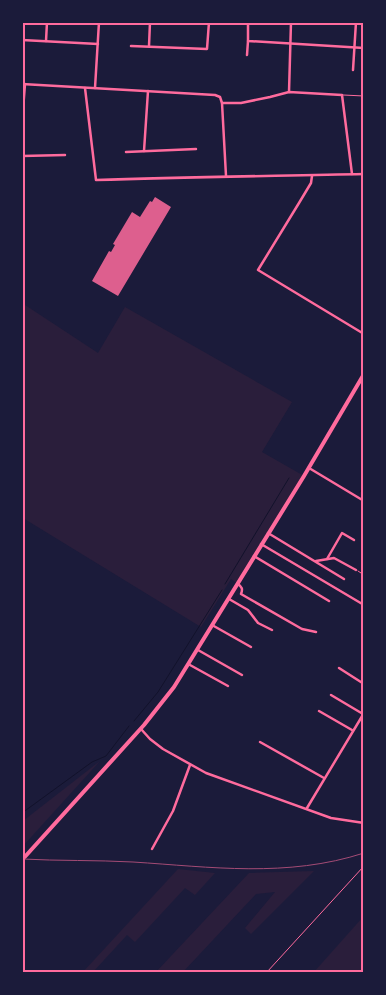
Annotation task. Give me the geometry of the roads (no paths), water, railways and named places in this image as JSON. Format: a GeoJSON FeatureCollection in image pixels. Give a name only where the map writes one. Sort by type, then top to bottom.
{"type":"FeatureCollection","features":[{"type":"Feature","properties":{"kind":"main road"},"geometry":{"type":"LineString","coordinates":[[22,860],[141,729],[190,665],[212,625],[309,468],[364,374]]}},
{"type":"Feature","properties":{"kind":"street"},"geometry":{"type":"LineString","coordinates":[[46,41],[47,22]]}},
{"type":"Feature","properties":{"kind":"street"},"geometry":{"type":"LineString","coordinates":[[95,88],[99,22]]}},
{"type":"Feature","properties":{"kind":"street"},"geometry":{"type":"LineString","coordinates":[[149,46],[150,22]]}},
{"type":"Feature","properties":{"kind":"street"},"geometry":{"type":"LineString","coordinates":[[131,46],[208,49],[209,22]]}},
{"type":"Feature","properties":{"kind":"street"},"geometry":{"type":"LineString","coordinates":[[247,55],[248,22]]}},
{"type":"Feature","properties":{"kind":"street"},"geometry":{"type":"LineString","coordinates":[[289,92],[291,22]]}},
{"type":"Feature","properties":{"kind":"street"},"geometry":{"type":"LineString","coordinates":[[353,70],[356,22]]}},
{"type":"Feature","properties":{"kind":"street"},"geometry":{"type":"LineString","coordinates":[[22,40],[98,44]]}},
{"type":"Feature","properties":{"kind":"street"},"geometry":{"type":"LineString","coordinates":[[248,41],[364,48]]}},
{"type":"Feature","properties":{"kind":"street"},"geometry":{"type":"LineString","coordinates":[[22,123],[24,84],[216,95],[220,97],[222,103],[226,176]]}},
{"type":"Feature","properties":{"kind":"street"},"geometry":{"type":"LineString","coordinates":[[85,88],[96,180],[364,174]]}},
{"type":"Feature","properties":{"kind":"street"},"geometry":{"type":"LineString","coordinates":[[144,151],[148,91]]}},
{"type":"Feature","properties":{"kind":"street"},"geometry":{"type":"LineString","coordinates":[[222,103],[270,98],[289,92],[342,95],[352,174]]}},
{"type":"Feature","properties":{"kind":"street"},"geometry":{"type":"LineString","coordinates":[[126,152],[196,149]]}},
{"type":"Feature","properties":{"kind":"street"},"geometry":{"type":"LineString","coordinates":[[22,156],[65,155]]}},
{"type":"Feature","properties":{"kind":"street"},"geometry":{"type":"LineString","coordinates":[[312,176],[299,203],[258,270],[364,334]]}},
{"type":"Feature","properties":{"kind":"street"},"geometry":{"type":"LineString","coordinates":[[309,468],[364,501]]}},
{"type":"Feature","properties":{"kind":"street"},"geometry":{"type":"LineString","coordinates":[[268,533],[344,579]]}},
{"type":"Feature","properties":{"kind":"street"},"geometry":{"type":"LineString","coordinates":[[327,559],[342,533],[354,540]]}},
{"type":"Feature","properties":{"kind":"street"},"geometry":{"type":"LineString","coordinates":[[261,544],[364,605]]}},
{"type":"Feature","properties":{"kind":"street"},"geometry":{"type":"LineString","coordinates":[[254,556],[330,601]]}},
{"type":"Feature","properties":{"kind":"street"},"geometry":{"type":"LineString","coordinates":[[315,562],[334,558],[356,570]]}},
{"type":"Feature","properties":{"kind":"street"},"geometry":{"type":"LineString","coordinates":[[238,584],[241,586],[241,594],[302,629],[316,632]]}},
{"type":"Feature","properties":{"kind":"street"},"geometry":{"type":"LineString","coordinates":[[228,599],[248,610],[258,622],[272,630]]}},
{"type":"Feature","properties":{"kind":"street"},"geometry":{"type":"LineString","coordinates":[[212,625],[251,647]]}},
{"type":"Feature","properties":{"kind":"street"},"geometry":{"type":"LineString","coordinates":[[198,650],[242,675]]}},
{"type":"Feature","properties":{"kind":"street"},"geometry":{"type":"LineString","coordinates":[[190,665],[228,686]]}},
{"type":"Feature","properties":{"kind":"street"},"geometry":{"type":"LineString","coordinates":[[339,668],[364,684]]}},
{"type":"Feature","properties":{"kind":"street"},"geometry":{"type":"LineString","coordinates":[[307,808],[363,713],[331,695]]}},
{"type":"Feature","properties":{"kind":"street"},"geometry":{"type":"LineString","coordinates":[[319,711],[353,731]]}},
{"type":"Feature","properties":{"kind":"street"},"geometry":{"type":"LineString","coordinates":[[141,729],[163,749],[206,773],[331,818],[364,824]]}},
{"type":"Feature","properties":{"kind":"street"},"geometry":{"type":"LineString","coordinates":[[260,742],[324,778]]}},
{"type":"Feature","properties":{"kind":"street"},"geometry":{"type":"LineString","coordinates":[[152,849],[173,811],[190,764]]}},
{"type":"Feature","properties":{"kind":"lane"},"geometry":{"type":"LineString","coordinates":[[342,95],[364,96]]}},
{"type":"Feature","properties":{"kind":"lane"},"geometry":{"type":"LineString","coordinates":[[267,972],[364,866]]}},
{"type":"Feature","properties":{"kind":"waterway"},"geometry":{"type":"LineString","coordinates":[[225,584],[289,478]]}},
{"type":"Feature","properties":{"kind":"waterway"},"geometry":{"type":"LineString","coordinates":[[360,492],[364,485]]}},
{"type":"Feature","properties":{"kind":"waterway"},"geometry":{"type":"LineString","coordinates":[[134,721],[158,692],[222,590]]}},
{"type":"Feature","properties":{"kind":"waterway"},"geometry":{"type":"LineString","coordinates":[[22,813],[92,762],[106,756],[129,726]]}},
{"type":"Feature","properties":{"kind":"railway"},"geometry":{"type":"LineString","coordinates":[[22,859],[119,861],[249,869],[306,866],[364,853]]}}]}
